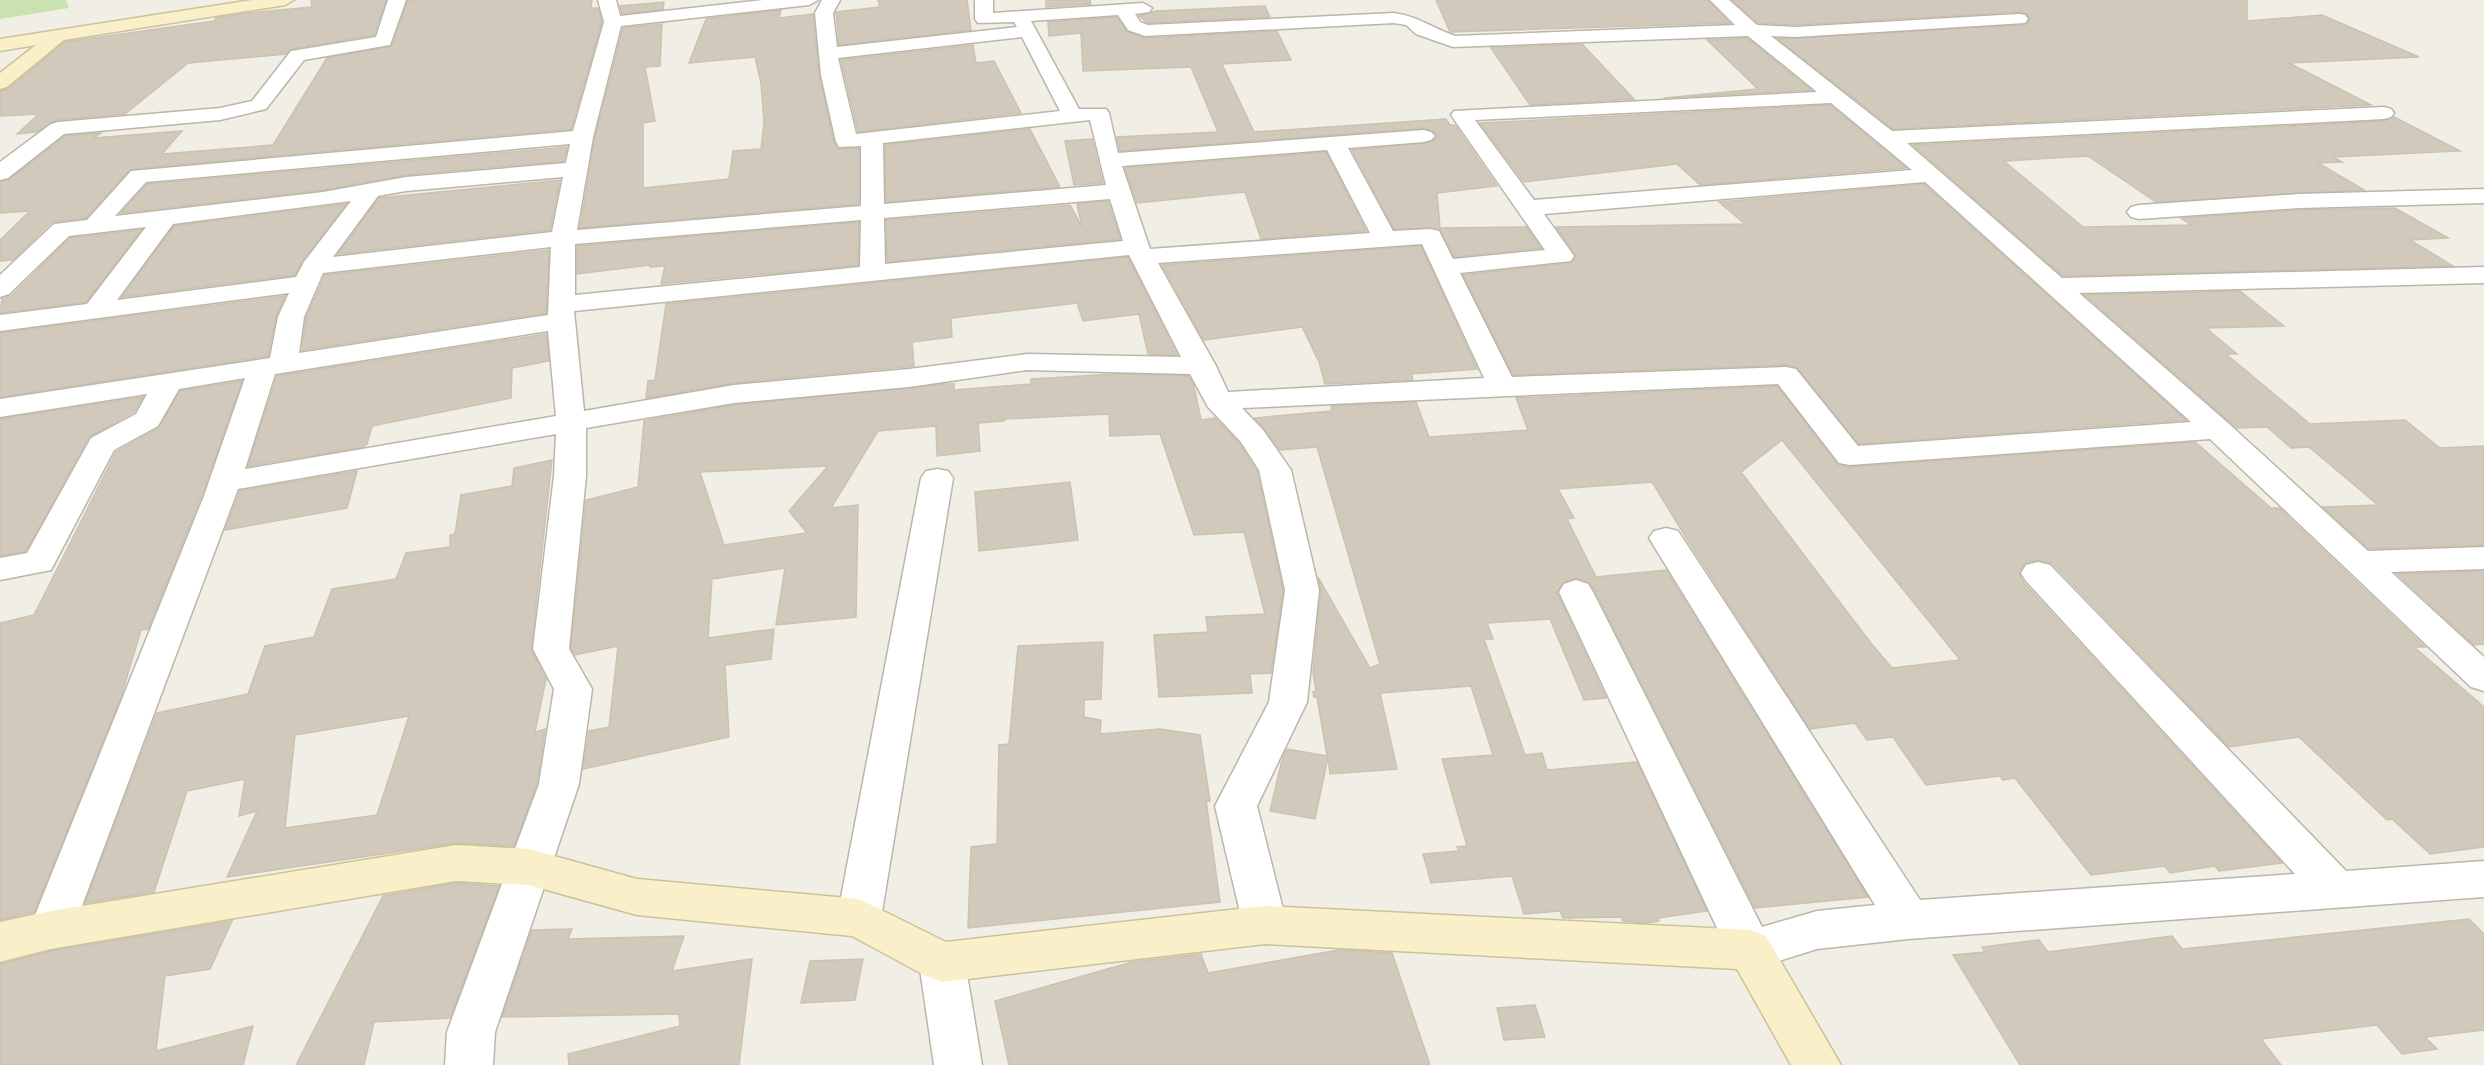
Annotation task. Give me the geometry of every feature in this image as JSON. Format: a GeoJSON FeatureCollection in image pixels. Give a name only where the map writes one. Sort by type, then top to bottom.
{"type":"FeatureCollection","features":[{"type":"Feature","properties":{"kind":"street"},"geometry":{"type":"LineString","coordinates":[[0,45],[285,0]]}},
{"type":"Feature","properties":{"kind":"street"},"geometry":{"type":"LineString","coordinates":[[0,173],[58,128],[220,114],[259,105],[298,55],[384,40],[397,0]]}},
{"type":"Feature","properties":{"kind":"street"},"geometry":{"type":"LineString","coordinates":[[469,1065],[471,1032],[558,784],[573,689],[552,649],[570,476],[571,423],[562,312],[563,238],[610,11],[809,0]]}},
{"type":"Feature","properties":{"kind":"street"},"geometry":{"type":"LineString","coordinates":[[831,0],[824,12],[829,53],[847,142],[1100,113],[1109,160],[1140,252],[1202,366],[1218,401],[1252,436],[1275,470],[1302,590],[1288,702],[1236,806],[1264,925]]}},
{"type":"Feature","properties":{"kind":"street"},"geometry":{"type":"LineString","coordinates":[[984,0],[984,19],[1024,24]]}},
{"type":"Feature","properties":{"kind":"street"},"geometry":{"type":"LineString","coordinates":[[829,53],[1146,7],[1144,0]]}},
{"type":"Feature","properties":{"kind":"street"},"geometry":{"type":"LineString","coordinates":[[1719,0],[1752,30],[1930,175],[2217,429],[2484,678]]}},
{"type":"Feature","properties":{"kind":"street"},"geometry":{"type":"LineString","coordinates":[[1123,9],[1134,26],[1145,31],[1403,19],[1411,20],[1422,30],[1434,36],[1453,42],[1752,30],[1795,32],[2019,19]]}},
{"type":"Feature","properties":{"kind":"street"},"geometry":{"type":"LineString","coordinates":[[1024,24],[1073,116]]}},
{"type":"Feature","properties":{"kind":"street"},"geometry":{"type":"LineString","coordinates":[[0,83],[58,36]]}},
{"type":"Feature","properties":{"kind":"street"},"geometry":{"type":"LineString","coordinates":[[1445,267],[1562,256],[1461,115],[1835,97]]}},
{"type":"Feature","properties":{"kind":"street"},"geometry":{"type":"LineString","coordinates":[[1887,138],[2384,113]]}},
{"type":"Feature","properties":{"kind":"street"},"geometry":{"type":"LineString","coordinates":[[1109,160],[1424,136]]}},
{"type":"Feature","properties":{"kind":"street"},"geometry":{"type":"LineString","coordinates":[[872,138],[873,273]]}},
{"type":"Feature","properties":{"kind":"street"},"geometry":{"type":"LineString","coordinates":[[1334,143],[1385,239]]}},
{"type":"Feature","properties":{"kind":"street"},"geometry":{"type":"LineString","coordinates":[[0,289],[62,229],[323,200],[579,153]]}},
{"type":"Feature","properties":{"kind":"street"},"geometry":{"type":"LineString","coordinates":[[94,226],[139,176],[579,153]]}},
{"type":"Feature","properties":{"kind":"street"},"geometry":{"type":"LineString","coordinates":[[1527,208],[1930,175]]}},
{"type":"Feature","properties":{"kind":"street"},"geometry":{"type":"LineString","coordinates":[[51,930],[224,482],[309,275],[371,190]]}},
{"type":"Feature","properties":{"kind":"street"},"geometry":{"type":"LineString","coordinates":[[0,323],[95,311],[309,275],[563,238],[1119,191]]}},
{"type":"Feature","properties":{"kind":"street"},"geometry":{"type":"LineString","coordinates":[[2139,212],[2299,201],[2484,196]]}},
{"type":"Feature","properties":{"kind":"street"},"geometry":{"type":"LineString","coordinates":[[95,311],[165,218]]}},
{"type":"Feature","properties":{"kind":"street"},"geometry":{"type":"LineString","coordinates":[[0,408],[273,366],[562,312],[873,273],[1140,252],[1430,236],[1502,386]]}},
{"type":"Feature","properties":{"kind":"street"},"geometry":{"type":"LineString","coordinates":[[2055,286],[2484,275]]}},
{"type":"Feature","properties":{"kind":"street"},"geometry":{"type":"LineString","coordinates":[[224,482],[734,394],[909,378],[1027,362],[1202,366]]}},
{"type":"Feature","properties":{"kind":"street"},"geometry":{"type":"LineString","coordinates":[[1218,401],[1502,386],[1786,375],[1850,456],[2217,429]]}},
{"type":"Feature","properties":{"kind":"street"},"geometry":{"type":"LineString","coordinates":[[0,569],[39,562],[102,444],[148,420],[168,382]]}},
{"type":"Feature","properties":{"kind":"street"},"geometry":{"type":"LineString","coordinates":[[859,918],[937,478]]}},
{"type":"Feature","properties":{"kind":"street"},"geometry":{"type":"LineString","coordinates":[[1666,538],[1908,920]]}},
{"type":"Feature","properties":{"kind":"street"},"geometry":{"type":"LineString","coordinates":[[2359,562],[2484,558]]}},
{"type":"Feature","properties":{"kind":"street"},"geometry":{"type":"LineString","coordinates":[[2038,573],[2338,891]]}},
{"type":"Feature","properties":{"kind":"street"},"geometry":{"type":"LineString","coordinates":[[1576,592],[1750,950],[1817,1065]]}},
{"type":"Feature","properties":{"kind":"street"},"geometry":{"type":"LineString","coordinates":[[0,942],[51,930],[456,863],[529,867],[637,897],[859,918],[942,962],[1264,925],[1750,950],[1816,930],[1908,920],[2484,879]]}},
{"type":"Feature","properties":{"kind":"street"},"geometry":{"type":"LineString","coordinates":[[942,962],[958,1065]]}},
{"type":"Feature","properties":{"kind":"green space"},"geometry":{"type":"Polygon","coordinates":[[[0,0],[66,0],[69,8],[0,19],[0,0]]]}},
{"type":"Feature","properties":{"kind":"building"},"geometry":{"type":"Polygon","coordinates":[[[311,0],[386,0],[374,35],[291,49],[286,54],[188,63],[125,114],[57,120],[36,132],[17,134],[39,114],[0,116],[0,91],[8,89],[65,42],[214,21],[216,18],[248,13],[312,7],[311,0]]]}},
{"type":"Feature","properties":{"kind":"building"},"geometry":{"type":"Polygon","coordinates":[[[408,0],[592,0],[591,8],[598,8],[602,22],[571,129],[131,169],[86,218],[52,222],[13,260],[0,261],[0,240],[30,211],[0,213],[0,182],[9,180],[65,136],[101,133],[94,138],[182,131],[162,154],[273,145],[327,58],[392,46],[408,0]]]}},
{"type":"Feature","properties":{"kind":"building"},"geometry":{"type":"Polygon","coordinates":[[[878,0],[967,0],[971,30],[839,45],[836,12],[880,7],[878,0]]]}},
{"type":"Feature","properties":{"kind":"building"},"geometry":{"type":"Polygon","coordinates":[[[1046,0],[1090,0],[1091,4],[1046,7],[1046,0]]]}},
{"type":"Feature","properties":{"kind":"building"},"geometry":{"type":"Polygon","coordinates":[[[1436,0],[1708,0],[1730,23],[1450,32],[1436,0]]]}},
{"type":"Feature","properties":{"kind":"building"},"geometry":{"type":"Polygon","coordinates":[[[1732,0],[2247,0],[2247,21],[2322,15],[2419,57],[2289,63],[2371,105],[1893,129],[1778,39],[2025,25],[2030,19],[2027,14],[2019,12],[1795,25],[1758,23],[1732,0]]]}},
{"type":"Feature","properties":{"kind":"building"},"geometry":{"type":"Polygon","coordinates":[[[664,2],[663,9],[622,14],[620,6],[664,2]]]}},
{"type":"Feature","properties":{"kind":"building"},"geometry":{"type":"Polygon","coordinates":[[[1265,6],[1270,17],[1148,23],[1139,16],[1156,11],[1265,6]]]}},
{"type":"Feature","properties":{"kind":"building"},"geometry":{"type":"Polygon","coordinates":[[[781,10],[779,18],[813,14],[819,75],[834,142],[839,149],[859,148],[859,204],[580,228],[595,137],[623,28],[662,24],[660,66],[645,67],[655,121],[643,123],[643,188],[729,179],[733,151],[761,149],[764,122],[761,83],[755,57],[689,63],[706,19],[781,10]]]}},
{"type":"Feature","properties":{"kind":"building"},"geometry":{"type":"Polygon","coordinates":[[[1117,17],[1127,32],[1145,38],[1277,31],[1291,60],[1222,64],[1254,132],[1446,119],[1450,125],[1455,125],[1497,186],[1437,193],[1440,228],[1526,227],[1541,248],[1454,257],[1439,229],[1394,229],[1352,150],[1432,142],[1437,134],[1425,128],[1120,151],[1117,137],[1218,132],[1191,67],[1083,71],[1081,33],[1049,36],[1048,22],[1117,17]]]}},
{"type":"Feature","properties":{"kind":"building"},"geometry":{"type":"Polygon","coordinates":[[[1747,38],[1811,90],[1664,98],[1758,89],[1707,40],[1747,38]]]}},
{"type":"Feature","properties":{"kind":"building"},"geometry":{"type":"Polygon","coordinates":[[[1582,44],[1634,99],[1530,105],[1491,48],[1582,44]]]}},
{"type":"Feature","properties":{"kind":"building"},"geometry":{"type":"Polygon","coordinates":[[[973,45],[976,63],[994,61],[1021,113],[858,132],[841,60],[973,45]]]}},
{"type":"Feature","properties":{"kind":"building"},"geometry":{"type":"Polygon","coordinates":[[[1830,105],[1906,168],[1700,185],[1677,164],[1524,182],[1480,123],[1830,105]]]}},
{"type":"Feature","properties":{"kind":"building"},"geometry":{"type":"Polygon","coordinates":[[[2394,117],[2460,151],[2333,157],[2342,162],[2318,163],[2364,190],[2156,202],[2088,156],[2004,161],[2083,227],[2191,225],[2181,218],[2299,210],[2395,208],[2448,238],[2410,240],[2453,266],[2063,276],[1913,145],[2384,121],[2394,117]]]}},
{"type":"Feature","properties":{"kind":"building"},"geometry":{"type":"Polygon","coordinates":[[[1030,129],[1060,187],[886,202],[885,145],[1030,129]]]}},
{"type":"Feature","properties":{"kind":"building"},"geometry":{"type":"Polygon","coordinates":[[[1092,139],[1103,183],[1074,185],[1065,141],[1092,139]]]}},
{"type":"Feature","properties":{"kind":"building"},"geometry":{"type":"Polygon","coordinates":[[[567,147],[564,161],[406,175],[323,190],[121,213],[147,184],[567,147]]]}},
{"type":"Feature","properties":{"kind":"building"},"geometry":{"type":"Polygon","coordinates":[[[1326,152],[1366,231],[1261,239],[1245,192],[1137,203],[1125,168],[1326,152]]]}},
{"type":"Feature","properties":{"kind":"building"},"geometry":{"type":"Polygon","coordinates":[[[560,180],[550,230],[338,254],[379,198],[560,180]]]}},
{"type":"Feature","properties":{"kind":"building"},"geometry":{"type":"Polygon","coordinates":[[[1924,184],[2186,420],[1859,444],[1796,367],[1786,365],[1513,375],[1463,275],[1571,263],[1576,255],[1556,227],[1745,224],[1719,202],[1924,184]]]}},
{"type":"Feature","properties":{"kind":"building"},"geometry":{"type":"Polygon","coordinates":[[[1108,201],[1120,239],[887,262],[886,220],[1070,205],[1082,227],[1077,204],[1108,201]]]}},
{"type":"Feature","properties":{"kind":"building"},"geometry":{"type":"Polygon","coordinates":[[[346,204],[302,261],[295,275],[122,297],[174,226],[346,204]]]}},
{"type":"Feature","properties":{"kind":"building"},"geometry":{"type":"Polygon","coordinates":[[[859,222],[858,265],[661,284],[665,266],[650,267],[650,265],[577,274],[577,246],[859,222]]]}},
{"type":"Feature","properties":{"kind":"building"},"geometry":{"type":"Polygon","coordinates":[[[141,230],[86,302],[0,313],[2,299],[11,296],[70,238],[141,230]]]}},
{"type":"Feature","properties":{"kind":"building"},"geometry":{"type":"Polygon","coordinates":[[[1421,246],[1477,369],[1411,374],[1413,380],[1325,384],[1319,362],[1302,327],[1204,340],[1162,265],[1421,246]]]}},
{"type":"Feature","properties":{"kind":"building"},"geometry":{"type":"Polygon","coordinates":[[[549,250],[546,313],[302,350],[306,318],[325,275],[549,250]]]}},
{"type":"Feature","properties":{"kind":"building"},"geometry":{"type":"Polygon","coordinates":[[[1128,257],[1177,355],[1148,354],[1139,314],[1083,321],[1077,303],[951,318],[952,337],[912,342],[914,366],[734,383],[646,398],[648,381],[655,380],[666,304],[1128,257]]]}},
{"type":"Feature","properties":{"kind":"building"},"geometry":{"type":"Polygon","coordinates":[[[2240,291],[2284,326],[2206,328],[2237,354],[2226,354],[2310,424],[2405,420],[2440,448],[2484,446],[2484,545],[2369,549],[2323,507],[2378,505],[2309,447],[2291,448],[2267,427],[2237,428],[2085,295],[2240,291]]]}},
{"type":"Feature","properties":{"kind":"building"},"geometry":{"type":"Polygon","coordinates":[[[285,296],[276,317],[268,356],[0,397],[0,333],[285,296]]]}},
{"type":"Feature","properties":{"kind":"building"},"geometry":{"type":"Polygon","coordinates":[[[546,334],[549,361],[512,368],[511,398],[372,426],[367,444],[363,447],[248,466],[277,376],[546,334]]]}},
{"type":"Feature","properties":{"kind":"building"},"geometry":{"type":"Polygon","coordinates":[[[1117,374],[1189,376],[1194,386],[1201,420],[1215,418],[1239,443],[1257,471],[1283,590],[1271,673],[1250,674],[1252,693],[1159,697],[1154,635],[1208,632],[1206,617],[1265,614],[1244,532],[1194,535],[1160,434],[1110,436],[1109,414],[1004,419],[1004,421],[978,423],[980,451],[937,456],[936,426],[878,431],[831,508],[858,505],[856,617],[776,625],[785,568],[712,579],[708,638],[774,629],[771,659],[725,665],[729,737],[583,769],[589,731],[609,727],[618,646],[575,655],[571,649],[586,500],[638,487],[644,421],[734,405],[942,384],[954,384],[954,390],[1031,384],[1031,379],[1117,374]],[[828,466],[700,472],[724,545],[807,533],[789,511],[828,466]]]}},
{"type":"Feature","properties":{"kind":"building"},"geometry":{"type":"Polygon","coordinates":[[[242,381],[202,495],[148,629],[141,630],[121,697],[34,912],[0,920],[0,623],[34,615],[116,452],[159,428],[180,391],[242,381]]]}},
{"type":"Feature","properties":{"kind":"building"},"geometry":{"type":"Polygon","coordinates":[[[1777,386],[1837,464],[1850,467],[2195,442],[2271,508],[2279,508],[2425,647],[2414,647],[2484,707],[2484,847],[2430,854],[2392,819],[2387,820],[2299,737],[2229,747],[2052,563],[2037,560],[2025,563],[2019,572],[2024,583],[2282,863],[2219,871],[2215,866],[2170,873],[2165,866],[2091,875],[2015,778],[2003,780],[2000,776],[1926,785],[1893,737],[1867,740],[1855,723],[1810,729],[1652,482],[1558,489],[1574,518],[1567,519],[1596,577],[1666,570],[1868,897],[1755,908],[1595,591],[1589,582],[1577,578],[1563,582],[1557,593],[1606,698],[1584,700],[1550,619],[1487,623],[1493,639],[1484,639],[1525,755],[1542,753],[1547,770],[1637,762],[1707,911],[1658,918],[1659,921],[1647,923],[1623,921],[1621,917],[1563,918],[1560,911],[1524,914],[1512,876],[1431,883],[1423,854],[1459,851],[1457,847],[1467,846],[1442,759],[1493,755],[1471,686],[1380,693],[1397,769],[1330,774],[1328,757],[1315,819],[1270,811],[1282,760],[1287,749],[1327,756],[1317,697],[1314,697],[1313,692],[1316,691],[1313,672],[1321,590],[1318,577],[1370,668],[1380,664],[1317,447],[1280,450],[1254,418],[1332,411],[1331,406],[1416,402],[1429,437],[1528,430],[1516,398],[1777,386]],[[1782,440],[1741,472],[1870,642],[1892,668],[1960,660],[1782,440]]]}},
{"type":"Feature","properties":{"kind":"building"},"geometry":{"type":"Polygon","coordinates":[[[143,397],[134,412],[89,437],[26,551],[0,556],[0,419],[143,397]]]}},
{"type":"Feature","properties":{"kind":"building"},"geometry":{"type":"Polygon","coordinates":[[[552,460],[531,649],[546,679],[535,732],[545,729],[537,783],[514,846],[456,843],[227,877],[257,811],[239,816],[245,779],[187,791],[154,892],[85,903],[157,713],[248,694],[265,646],[314,637],[332,589],[396,579],[406,553],[450,547],[450,535],[455,534],[461,495],[512,486],[514,468],[552,460]],[[409,716],[295,735],[285,828],[377,815],[409,716]]]}},
{"type":"Feature","properties":{"kind":"building"},"geometry":{"type":"Polygon","coordinates":[[[357,471],[347,508],[225,530],[240,491],[357,471]]]}},
{"type":"Feature","properties":{"kind":"building"},"geometry":{"type":"Polygon","coordinates":[[[1070,482],[1078,540],[979,551],[975,492],[1070,482]]]}},
{"type":"Feature","properties":{"kind":"building"},"geometry":{"type":"Polygon","coordinates":[[[2484,571],[2484,644],[2474,645],[2397,574],[2484,571]]]}},
{"type":"Feature","properties":{"kind":"building"},"geometry":{"type":"Polygon","coordinates":[[[1103,642],[1101,699],[1084,700],[1084,717],[1101,720],[1100,734],[1160,729],[1200,735],[1210,801],[1206,800],[1220,902],[968,928],[971,847],[997,844],[999,745],[1009,744],[1018,646],[1103,642]]]}},
{"type":"Feature","properties":{"kind":"building"},"geometry":{"type":"Polygon","coordinates":[[[456,883],[499,886],[450,1018],[374,1022],[364,1065],[296,1065],[383,896],[456,883]]]}},
{"type":"Feature","properties":{"kind":"building"},"geometry":{"type":"Polygon","coordinates":[[[2469,919],[2484,934],[2484,1030],[2425,1037],[2437,1049],[2402,1054],[2377,1025],[2261,1039],[2281,1065],[2020,1065],[1953,955],[1985,952],[1982,947],[2039,940],[2048,952],[2172,936],[2182,949],[2469,919]]]}},
{"type":"Feature","properties":{"kind":"building"},"geometry":{"type":"Polygon","coordinates":[[[232,921],[210,969],[165,976],[156,1051],[253,1026],[243,1065],[0,1065],[0,964],[51,951],[232,921]]]}},
{"type":"Feature","properties":{"kind":"building"},"geometry":{"type":"Polygon","coordinates":[[[572,929],[568,939],[684,936],[672,971],[752,959],[739,1065],[569,1065],[568,1054],[680,1026],[679,1014],[502,1017],[532,930],[572,929]]]}},
{"type":"Feature","properties":{"kind":"building"},"geometry":{"type":"Polygon","coordinates":[[[1339,950],[1392,953],[1430,1065],[1009,1065],[995,1001],[1132,962],[1201,954],[1208,973],[1339,950]]]}},
{"type":"Feature","properties":{"kind":"building"},"geometry":{"type":"Polygon","coordinates":[[[863,959],[855,1000],[801,1003],[810,961],[863,959]]]}},
{"type":"Feature","properties":{"kind":"building"},"geometry":{"type":"Polygon","coordinates":[[[1535,1005],[1545,1037],[1504,1040],[1497,1008],[1535,1005]]]}}]}
